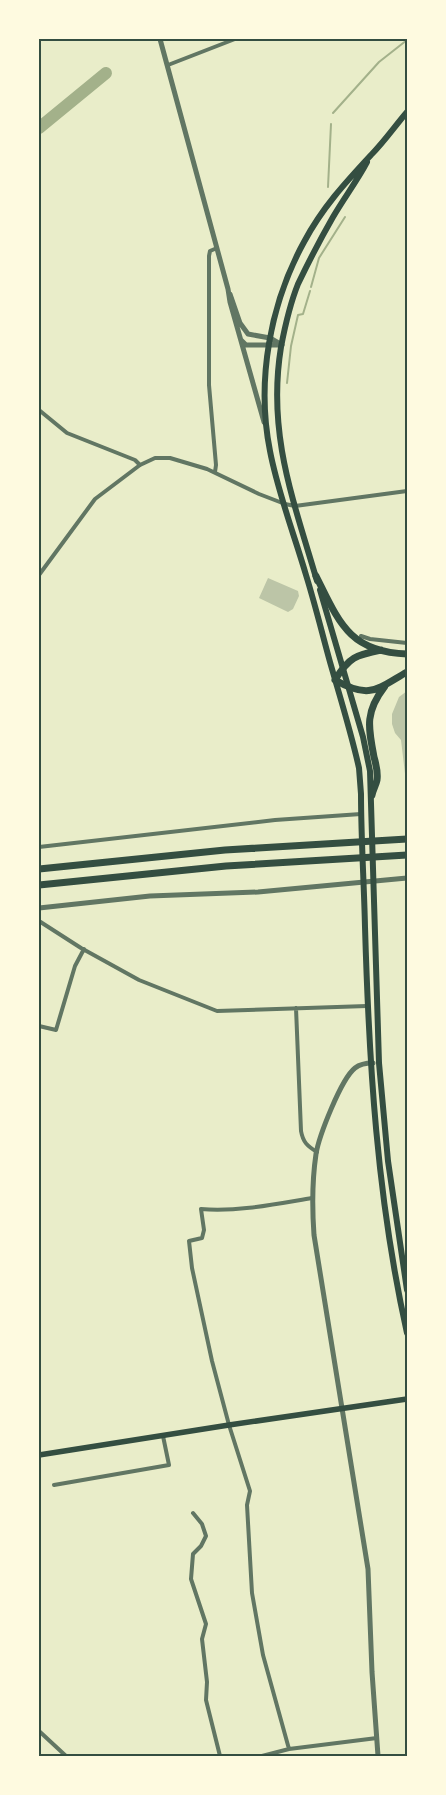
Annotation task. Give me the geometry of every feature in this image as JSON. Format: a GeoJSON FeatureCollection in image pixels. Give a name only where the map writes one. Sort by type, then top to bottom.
{"type":"FeatureCollection","features":[{"type":"Feature","properties":{"kind":"highway"},"geometry":{"type":"LineString","coordinates":[[407,112],[370,156],[341,186],[304,240],[282,290],[270,338],[265,396],[267,432],[275,475],[285,504],[359,768],[370,1063],[386,1215],[397,1286],[407,1332]]}},
{"type":"Feature","properties":{"kind":"highway"},"geometry":{"type":"LineString","coordinates":[[370,156],[333,217],[298,286],[288,315],[282,345],[277,397],[279,437],[286,472],[368,758],[372,795],[379,1063],[388,1161],[407,1290]]}},
{"type":"Feature","properties":{"kind":"highway"},"geometry":{"type":"LineString","coordinates":[[316,576],[336,616],[344,628],[356,639],[381,650],[407,654]]}},
{"type":"Feature","properties":{"kind":"highway"},"geometry":{"type":"LineString","coordinates":[[335,680],[343,666],[352,658],[381,650]]}},
{"type":"Feature","properties":{"kind":"highway"},"geometry":{"type":"LineString","coordinates":[[335,680],[349,688],[367,691],[385,686],[407,672]]}},
{"type":"Feature","properties":{"kind":"highway"},"geometry":{"type":"LineString","coordinates":[[372,795],[377,779],[376,764],[369,733],[369,714],[377,696],[385,686]]}},
{"type":"Feature","properties":{"kind":"highway"},"geometry":{"type":"LineString","coordinates":[[39,869],[160,855],[407,837]]}},
{"type":"Feature","properties":{"kind":"highway"},"geometry":{"type":"LineString","coordinates":[[39,885],[226,866],[407,855]]}},
{"type":"Feature","properties":{"kind":"main road"},"geometry":{"type":"LineString","coordinates":[[39,1455],[407,1399]]}},
{"type":"Feature","properties":{"kind":"street"},"geometry":{"type":"LineString","coordinates":[[160,39],[240,339],[267,432]]}},
{"type":"Feature","properties":{"kind":"street"},"geometry":{"type":"LineString","coordinates":[[168,65],[235,39]]}},
{"type":"Feature","properties":{"kind":"street"},"geometry":{"type":"LineString","coordinates":[[215,472],[209,385],[209,256],[210,251],[217,248]]}},
{"type":"Feature","properties":{"kind":"street"},"geometry":{"type":"LineString","coordinates":[[228,289],[244,330],[253,336],[270,338],[282,345]]}},
{"type":"Feature","properties":{"kind":"street"},"geometry":{"type":"LineString","coordinates":[[240,339],[246,345],[282,345]]}},
{"type":"Feature","properties":{"kind":"street"},"geometry":{"type":"LineString","coordinates":[[39,410],[68,433],[135,460],[140,465]]}},
{"type":"Feature","properties":{"kind":"street"},"geometry":{"type":"LineString","coordinates":[[39,575],[95,499],[150,459],[165,457],[215,472],[259,494],[295,506],[407,491]]}},
{"type":"Feature","properties":{"kind":"street"},"geometry":{"type":"LineString","coordinates":[[362,636],[370,639],[407,644]]}},
{"type":"Feature","properties":{"kind":"street"},"geometry":{"type":"LineString","coordinates":[[39,847],[274,820],[361,814]]}},
{"type":"Feature","properties":{"kind":"street"},"geometry":{"type":"LineString","coordinates":[[39,908],[150,896],[258,892],[407,878]]}},
{"type":"Feature","properties":{"kind":"street"},"geometry":{"type":"LineString","coordinates":[[39,921],[84,950],[139,980],[216,1011],[367,1006]]}},
{"type":"Feature","properties":{"kind":"street"},"geometry":{"type":"LineString","coordinates":[[39,1026],[56,1030],[75,966],[84,950]]}},
{"type":"Feature","properties":{"kind":"street"},"geometry":{"type":"LineString","coordinates":[[296,1008],[301,1131],[303,1141],[308,1147],[317,1152]]}},
{"type":"Feature","properties":{"kind":"street"},"geometry":{"type":"LineString","coordinates":[[378,1756],[368,1569],[314,1234],[312,1198],[317,1152],[334,1103],[344,1082],[353,1069],[358,1066],[379,1063]]}},
{"type":"Feature","properties":{"kind":"street"},"geometry":{"type":"LineString","coordinates":[[289,1749],[267,1674],[252,1593],[246,1505],[250,1491],[229,1425],[212,1361],[192,1268],[189,1241],[202,1238],[204,1230],[202,1209],[214,1210],[268,1205],[312,1198]]}},
{"type":"Feature","properties":{"kind":"street"},"geometry":{"type":"LineString","coordinates":[[54,1485],[169,1465],[163,1436]]}},
{"type":"Feature","properties":{"kind":"street"},"geometry":{"type":"LineString","coordinates":[[193,1513],[202,1524],[206,1536],[201,1546],[192,1554],[191,1579],[206,1624],[202,1639],[207,1682],[206,1700],[220,1756]]}},
{"type":"Feature","properties":{"kind":"street"},"geometry":{"type":"LineString","coordinates":[[39,1731],[66,1756]]}},
{"type":"Feature","properties":{"kind":"street"},"geometry":{"type":"LineString","coordinates":[[262,1756],[289,1749],[377,1738]]}},
{"type":"Feature","properties":{"kind":"building"},"geometry":{"type":"Polygon","coordinates":[[[268,578],[298,591],[299,596],[293,609],[288,612],[259,598],[268,578]]]}},
{"type":"Feature","properties":{"kind":"building"},"geometry":{"type":"Polygon","coordinates":[[[407,691],[406,782],[401,740],[395,733],[392,724],[392,714],[399,697],[407,691]]]}},
{"type":"Feature","properties":{"kind":"waterway"},"geometry":{"type":"LineString","coordinates":[[333,113],[379,62],[407,40]]}},
{"type":"Feature","properties":{"kind":"waterway"},"geometry":{"type":"LineString","coordinates":[[39,128],[106,73]]}},
{"type":"Feature","properties":{"kind":"waterway"},"geometry":{"type":"LineString","coordinates":[[328,187],[331,124]]}},
{"type":"Feature","properties":{"kind":"waterway"},"geometry":{"type":"LineString","coordinates":[[311,287],[319,258],[345,217]]}},
{"type":"Feature","properties":{"kind":"waterway"},"geometry":{"type":"LineString","coordinates":[[287,383],[291,346],[298,315],[303,314],[310,291]]}}]}
